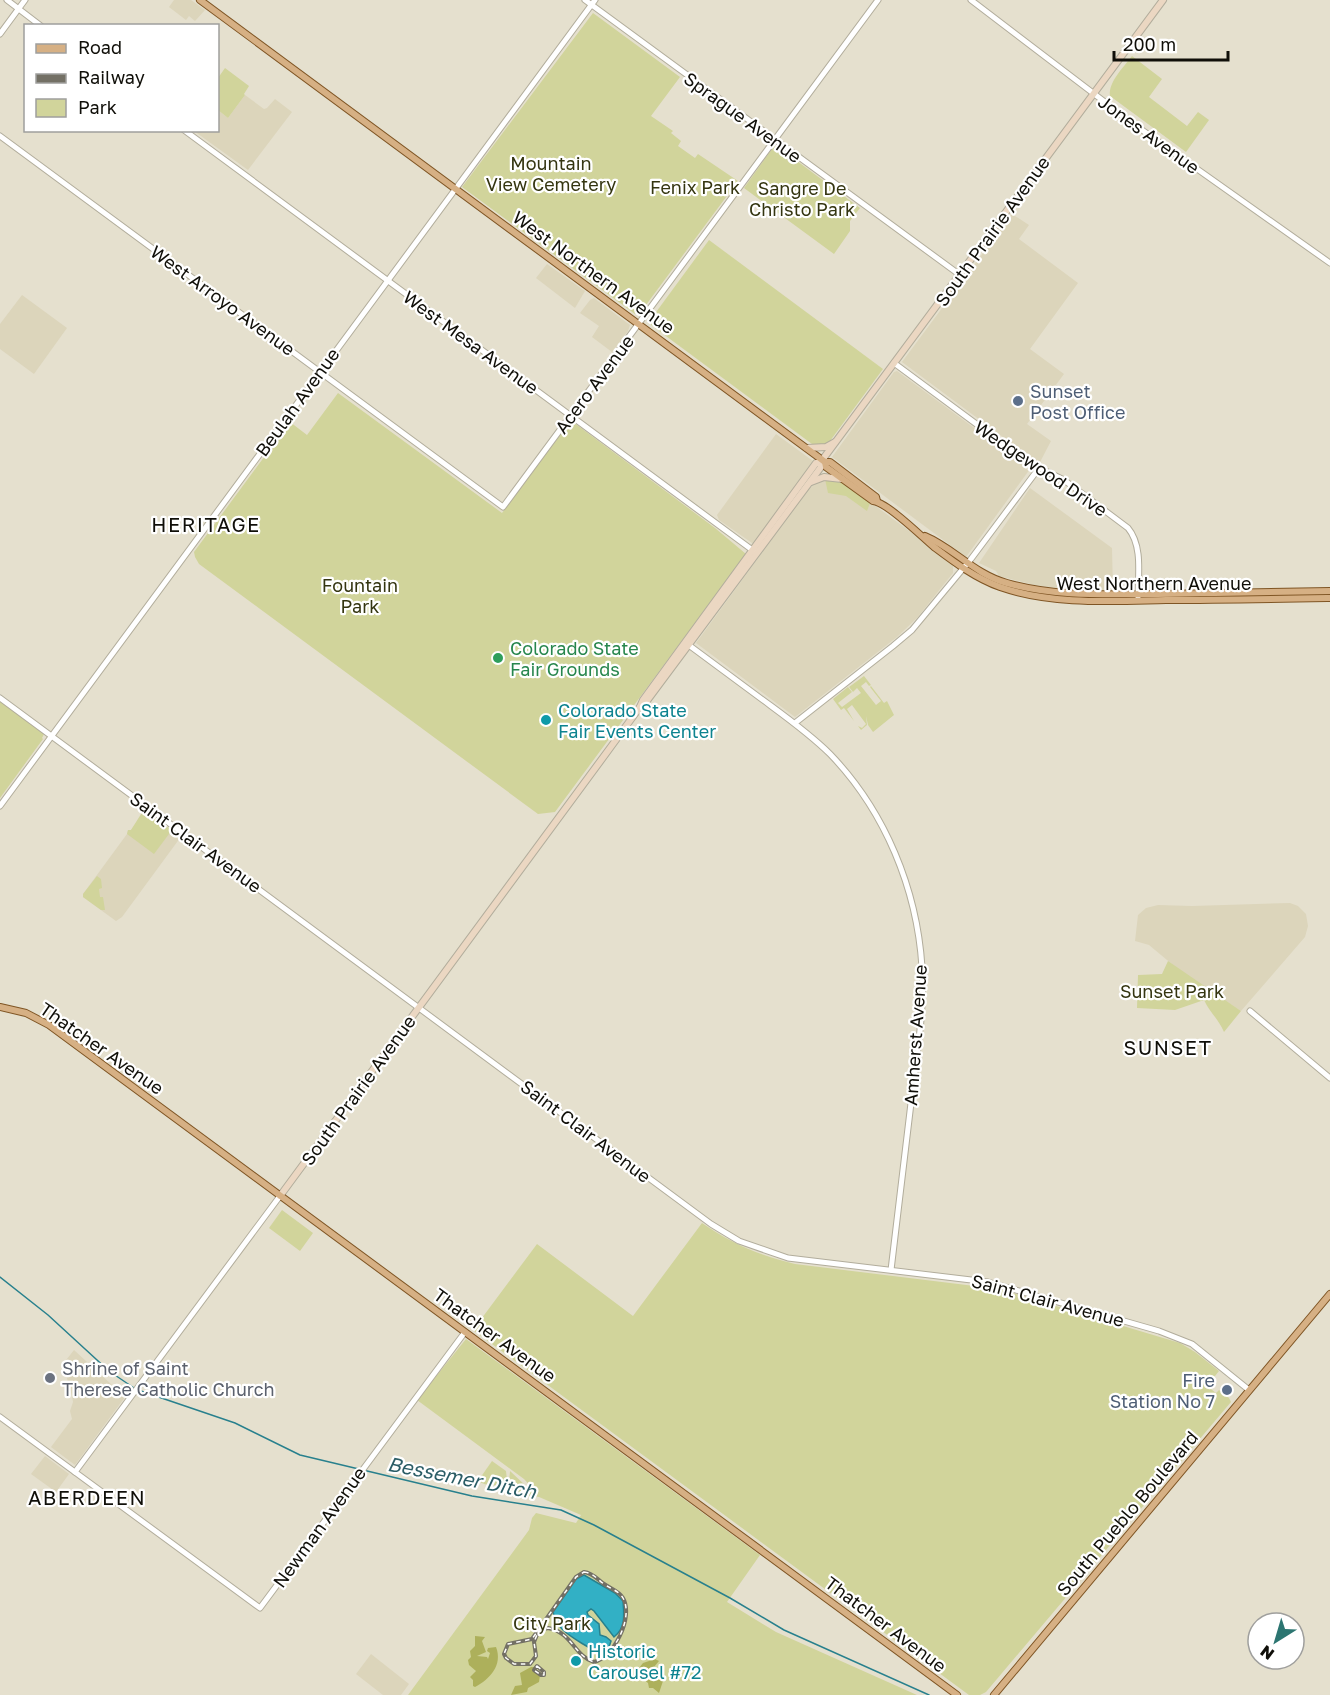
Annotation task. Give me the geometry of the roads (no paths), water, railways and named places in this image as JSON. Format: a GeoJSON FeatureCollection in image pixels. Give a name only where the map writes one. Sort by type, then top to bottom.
{"type":"FeatureCollection","features":[{"type":"Feature","properties":{"kind":"main road","name":"West Northern Avenue"},"geometry":{"type":"LineString","coordinates":[[200,0],[807,448],[826,467],[873,501],[877,501],[924,536],[931,544],[965,566],[1022,587],[1069,593],[1138,597],[1330,598]]}},
{"type":"Feature","properties":{"kind":"main road","name":"South Prairie Avenue"},"geometry":{"type":"LineString","coordinates":[[280,1196],[643,700],[821,467],[836,442],[1163,0]]}},
{"type":"Feature","properties":{"kind":"main road"},"geometry":{"type":"LineString","coordinates":[[807,448],[826,447],[836,442]]}},
{"type":"Feature","properties":{"kind":"main road","name":"West Northern Avenue"},"geometry":{"type":"LineString","coordinates":[[823,462],[830,462],[876,497],[877,501]]}},
{"type":"Feature","properties":{"kind":"main road","name":"South Prairie Avenue"},"geometry":{"type":"LineString","coordinates":[[755,552],[816,464],[823,462]]}},
{"type":"Feature","properties":{"kind":"main road"},"geometry":{"type":"LineString","coordinates":[[808,484],[824,477],[844,480]]}},
{"type":"Feature","properties":{"kind":"main road","name":"West Northern Avenue"},"geometry":{"type":"LineString","coordinates":[[1138,597],[1330,591]]}},
{"type":"Feature","properties":{"kind":"main road","name":"Thatcher Avenue"},"geometry":{"type":"LineString","coordinates":[[0,1008],[9,1008],[30,1015],[49,1026],[957,1695]]}},
{"type":"Feature","properties":{"kind":"main road","name":"South Pueblo Boulevard"},"geometry":{"type":"LineString","coordinates":[[994,1695],[1330,1294]]}},
{"type":"Feature","properties":{"kind":"street"},"geometry":{"type":"LineString","coordinates":[[7,0],[38,24]]}},
{"type":"Feature","properties":{"kind":"street"},"geometry":{"type":"LineString","coordinates":[[0,34],[25,0]]}},
{"type":"Feature","properties":{"kind":"street","name":"Sprague Avenue"},"geometry":{"type":"LineString","coordinates":[[585,0],[594,2],[775,140],[960,275]]}},
{"type":"Feature","properties":{"kind":"street","name":"Acero Avenue"},"geometry":{"type":"LineString","coordinates":[[503,507],[878,0]]}},
{"type":"Feature","properties":{"kind":"street","name":"Jones Avenue"},"geometry":{"type":"LineString","coordinates":[[970,0],[1135,125],[1330,263]]}},
{"type":"Feature","properties":{"kind":"street","name":"Beulah Avenue"},"geometry":{"type":"LineString","coordinates":[[0,806],[594,2]]}},
{"type":"Feature","properties":{"kind":"street","name":"West Mesa Avenue"},"geometry":{"type":"LineString","coordinates":[[187,132],[755,552]]}},
{"type":"Feature","properties":{"kind":"street","name":"West Arroyo Avenue"},"geometry":{"type":"LineString","coordinates":[[0,136],[503,507]]}},
{"type":"Feature","properties":{"kind":"street","name":"Wedgewood Drive"},"geometry":{"type":"LineString","coordinates":[[894,363],[1022,458],[1064,480],[1118,519],[1132,533],[1137,548],[1138,597]]}},
{"type":"Feature","properties":{"kind":"street"},"geometry":{"type":"LineString","coordinates":[[795,723],[903,638],[965,566],[1039,468]]}},
{"type":"Feature","properties":{"kind":"street","name":"Amherst Avenue"},"geometry":{"type":"LineString","coordinates":[[687,644],[795,723],[830,754],[855,783],[877,816],[893,849],[917,921],[923,969],[920,1029],[891,1270]]}},
{"type":"Feature","properties":{"kind":"street","name":"Saint Clair Avenue"},"geometry":{"type":"LineString","coordinates":[[0,698],[711,1224],[739,1241],[788,1258],[996,1284],[1171,1334],[1202,1352],[1249,1390]]}},
{"type":"Feature","properties":{"kind":"street"},"geometry":{"type":"LineString","coordinates":[[1250,1011],[1330,1078]]}},
{"type":"Feature","properties":{"kind":"street","name":"South Prairie Avenue"},"geometry":{"type":"LineString","coordinates":[[75,1472],[280,1196]]}},
{"type":"Feature","properties":{"kind":"street","name":"Newman Avenue"},"geometry":{"type":"LineString","coordinates":[[75,1472],[260,1608],[358,1473],[465,1332]]}},
{"type":"Feature","properties":{"kind":"street"},"geometry":{"type":"LineString","coordinates":[[0,1417],[75,1472]]}},
{"type":"Feature","properties":{"kind":"water"},"geometry":{"type":"Polygon","coordinates":[[[584,1575],[615,1593],[623,1601],[624,1616],[621,1630],[614,1637],[594,1611],[591,1609],[587,1612],[599,1624],[600,1635],[611,1641],[603,1652],[589,1647],[565,1632],[557,1623],[553,1612],[576,1579],[584,1575]]]}},
{"type":"Feature","properties":{"kind":"waterway","name":"Bessemer Ditch"},"geometry":{"type":"LineString","coordinates":[[0,1277],[48,1315],[109,1371],[134,1388]]}},
{"type":"Feature","properties":{"kind":"waterway","name":"Bessemer Ditch"},"geometry":{"type":"LineString","coordinates":[[138,1390],[235,1423],[300,1455],[472,1496],[561,1510],[594,1525],[730,1598],[784,1630],[929,1695]]}},
{"type":"Feature","properties":{"kind":"railway"},"geometry":{"type":"LineString","coordinates":[[584,1572],[619,1594],[626,1606],[624,1625],[609,1653],[594,1662],[582,1655],[562,1634],[548,1628],[539,1630],[534,1642],[536,1656],[530,1664],[514,1664],[506,1658],[504,1654],[508,1644],[532,1639],[576,1577],[584,1572]]}},
{"type":"Feature","properties":{"kind":"railway"},"geometry":{"type":"LineString","coordinates":[[537,1666],[544,1672],[544,1675],[534,1670],[537,1666]]}},
{"type":"Feature","properties":{"kind":"place","name":"Sunset Post Office"},"geometry":{"type":"Point","coordinates":[1018,401]}},
{"type":"Feature","properties":{"kind":"place","name":"Colorado State Fair Grounds"},"geometry":{"type":"Point","coordinates":[498,658]}},
{"type":"Feature","properties":{"kind":"place","name":"Colorado State Fair Events Center"},"geometry":{"type":"Point","coordinates":[546,720]}},
{"type":"Feature","properties":{"kind":"place","name":"Shrine of Saint Therese Catholic Church"},"geometry":{"type":"Point","coordinates":[50,1378]}},
{"type":"Feature","properties":{"kind":"place","name":"Fire Station No 7"},"geometry":{"type":"Point","coordinates":[1227,1390]}},
{"type":"Feature","properties":{"kind":"place","name":"Historic Carousel #72"},"geometry":{"type":"Point","coordinates":[576,1661]}},
{"type":"Feature","properties":{"kind":"district","name":"HERITAGE"},"geometry":{"type":"Point","coordinates":[206,524]}},
{"type":"Feature","properties":{"kind":"district","name":"SUNSET"},"geometry":{"type":"Point","coordinates":[1168,1047]}},
{"type":"Feature","properties":{"kind":"district","name":"ABERDEEN"},"geometry":{"type":"Point","coordinates":[87,1497]}},
{"type":"Feature","properties":{"kind":"park label","name":"Mountain View Cemetery"},"geometry":{"type":"Point","coordinates":[551,174]}},
{"type":"Feature","properties":{"kind":"park label","name":"Fenix Park"},"geometry":{"type":"Point","coordinates":[695,187]}},
{"type":"Feature","properties":{"kind":"park label","name":"Sangre De Christo Park"},"geometry":{"type":"Point","coordinates":[802,198]}},
{"type":"Feature","properties":{"kind":"park label","name":"Fountain Park"},"geometry":{"type":"Point","coordinates":[360,595]}},
{"type":"Feature","properties":{"kind":"park label","name":"Sunset Park"},"geometry":{"type":"Point","coordinates":[1172,991]}},
{"type":"Feature","properties":{"kind":"park label","name":"City Park"},"geometry":{"type":"Point","coordinates":[552,1623]}}]}
